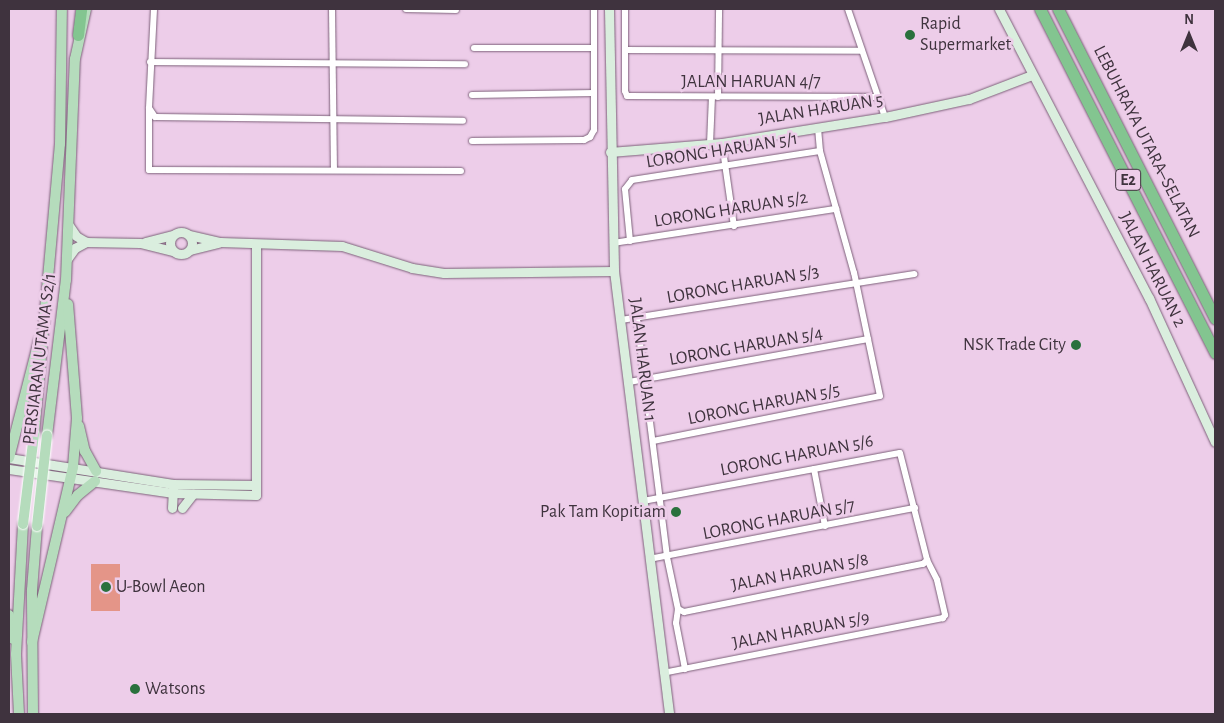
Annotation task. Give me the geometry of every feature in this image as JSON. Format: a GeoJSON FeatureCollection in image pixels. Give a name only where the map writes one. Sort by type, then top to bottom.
{"type":"FeatureCollection","features":[{"type":"Feature","properties":{"kind":"highway"},"geometry":{"type":"LineString","coordinates":[[78,35],[81,9]]}},
{"type":"Feature","properties":{"kind":"highway","name":"LEBUHRAYA UTARA–SELATAN"},"geometry":{"type":"LineString","coordinates":[[1040,9],[1215,353]]}},
{"type":"Feature","properties":{"kind":"highway","name":"LEBUHRAYA UTARA–SELATAN"},"geometry":{"type":"LineString","coordinates":[[1058,9],[1215,318]]}},
{"type":"Feature","properties":{"kind":"main road","name":"PERSIARAN UTAMA S2/1"},"geometry":{"type":"LineString","coordinates":[[19,714],[16,654],[23,524],[48,308],[60,144],[62,9]]}},
{"type":"Feature","properties":{"kind":"main road","name":"PERSIARAN UTAMA S2/1"},"geometry":{"type":"LineString","coordinates":[[33,714],[32,642],[36,526],[66,280],[78,35],[86,9]]}},
{"type":"Feature","properties":{"kind":"main road"},"geometry":{"type":"LineString","coordinates":[[62,515],[96,476],[85,451],[77,418],[66,280]]}},
{"type":"Feature","properties":{"kind":"main road"},"geometry":{"type":"LineString","coordinates":[[9,458],[18,414],[48,308]]}},
{"type":"Feature","properties":{"kind":"main road"},"geometry":{"type":"LineString","coordinates":[[9,430],[18,414]]}},
{"type":"Feature","properties":{"kind":"main road"},"geometry":{"type":"LineString","coordinates":[[32,642],[72,472],[77,418]]}},
{"type":"Feature","properties":{"kind":"main road"},"geometry":{"type":"LineString","coordinates":[[9,615],[16,654]]}},
{"type":"Feature","properties":{"kind":"street"},"geometry":{"type":"LineString","coordinates":[[154,9],[150,62],[149,170],[461,171]]}},
{"type":"Feature","properties":{"kind":"street"},"geometry":{"type":"LineString","coordinates":[[332,9],[334,170]]}},
{"type":"Feature","properties":{"kind":"street"},"geometry":{"type":"LineString","coordinates":[[406,9],[456,10]]}},
{"type":"Feature","properties":{"kind":"street"},"geometry":{"type":"LineString","coordinates":[[472,141],[584,140],[594,130],[594,9]]}},
{"type":"Feature","properties":{"kind":"street","name":"JALAN HARUAN 1"},"geometry":{"type":"LineString","coordinates":[[609,9],[610,152],[614,271],[669,714]]}},
{"type":"Feature","properties":{"kind":"street"},"geometry":{"type":"LineString","coordinates":[[625,9],[625,50],[862,51]]}},
{"type":"Feature","properties":{"kind":"street"},"geometry":{"type":"LineString","coordinates":[[710,144],[719,51],[719,9]]}},
{"type":"Feature","properties":{"kind":"street"},"geometry":{"type":"LineString","coordinates":[[848,9],[885,117]]}},
{"type":"Feature","properties":{"kind":"street","name":"JALAN HARUAN 2"},"geometry":{"type":"LineString","coordinates":[[999,9],[1032,76],[1149,298],[1215,442]]}},
{"type":"Feature","properties":{"kind":"street"},"geometry":{"type":"LineString","coordinates":[[474,48],[594,48]]}},
{"type":"Feature","properties":{"kind":"street","name":"JALAN HARUAN 4/7"},"geometry":{"type":"LineString","coordinates":[[625,50],[625,94],[631,97],[878,97]]}},
{"type":"Feature","properties":{"kind":"street"},"geometry":{"type":"LineString","coordinates":[[150,62],[465,64]]}},
{"type":"Feature","properties":{"kind":"street","name":"JALAN HARUAN 5"},"geometry":{"type":"LineString","coordinates":[[610,152],[722,143],[885,117],[969,99],[1032,76]]}},
{"type":"Feature","properties":{"kind":"street"},"geometry":{"type":"LineString","coordinates":[[472,95],[594,94]]}},
{"type":"Feature","properties":{"kind":"street"},"geometry":{"type":"LineString","coordinates":[[149,108],[155,117],[463,121]]}},
{"type":"Feature","properties":{"kind":"street"},"geometry":{"type":"LineString","coordinates":[[818,128],[820,151],[855,282],[868,339]]}},
{"type":"Feature","properties":{"kind":"street"},"geometry":{"type":"LineString","coordinates":[[722,143],[734,226]]}},
{"type":"Feature","properties":{"kind":"street","name":"LORONG HARUAN 5/1"},"geometry":{"type":"LineString","coordinates":[[630,241],[627,183],[820,151]]}},
{"type":"Feature","properties":{"kind":"street","name":"LORONG HARUAN 5/2"},"geometry":{"type":"LineString","coordinates":[[613,243],[836,209]]}},
{"type":"Feature","properties":{"kind":"street"},"geometry":{"type":"LineString","coordinates":[[68,224],[76,236],[86,242]]}},
{"type":"Feature","properties":{"kind":"street"},"geometry":{"type":"LineString","coordinates":[[140,243],[179,232],[220,242],[342,246],[412,268],[444,273],[614,271]]}},
{"type":"Feature","properties":{"kind":"street"},"geometry":{"type":"LineString","coordinates":[[172,251],[170,244],[173,235]]}},
{"type":"Feature","properties":{"kind":"street"},"geometry":{"type":"LineString","coordinates":[[189,235],[192,240],[190,250]]}},
{"type":"Feature","properties":{"kind":"street"},"geometry":{"type":"LineString","coordinates":[[67,260],[75,248],[86,242],[140,243],[182,255],[190,250],[220,242]]}},
{"type":"Feature","properties":{"kind":"street"},"geometry":{"type":"LineString","coordinates":[[183,490],[193,494],[256,494],[256,244]]}},
{"type":"Feature","properties":{"kind":"street","name":"LORONG HARUAN 5/3"},"geometry":{"type":"LineString","coordinates":[[621,320],[914,274]]}},
{"type":"Feature","properties":{"kind":"street"},"geometry":{"type":"LineString","coordinates":[[637,319],[667,557],[678,609],[676,623],[685,669]]}},
{"type":"Feature","properties":{"kind":"street","name":"LORONG HARUAN 5/4"},"geometry":{"type":"LineString","coordinates":[[629,382],[868,339]]}},
{"type":"Feature","properties":{"kind":"street","name":"LORONG HARUAN 5/5"},"geometry":{"type":"LineString","coordinates":[[653,441],[880,396],[868,339]]}},
{"type":"Feature","properties":{"kind":"street","name":"LORONG HARUAN 5/6"},"geometry":{"type":"LineString","coordinates":[[643,501],[900,453],[915,508]]}},
{"type":"Feature","properties":{"kind":"street"},"geometry":{"type":"LineString","coordinates":[[9,458],[72,472],[173,489],[183,490],[256,484]]}},
{"type":"Feature","properties":{"kind":"street"},"geometry":{"type":"LineString","coordinates":[[9,469],[72,472]]}},
{"type":"Feature","properties":{"kind":"street"},"geometry":{"type":"LineString","coordinates":[[814,469],[825,526]]}},
{"type":"Feature","properties":{"kind":"street"},"geometry":{"type":"LineString","coordinates":[[96,476],[160,491],[173,489]]}},
{"type":"Feature","properties":{"kind":"street"},"geometry":{"type":"LineString","coordinates":[[160,491],[172,508],[173,489]]}},
{"type":"Feature","properties":{"kind":"street"},"geometry":{"type":"LineString","coordinates":[[182,508],[193,494]]}},
{"type":"Feature","properties":{"kind":"street"},"geometry":{"type":"LineString","coordinates":[[915,508],[927,560]]}},
{"type":"Feature","properties":{"kind":"street","name":"LORONG HARUAN 5/7"},"geometry":{"type":"LineString","coordinates":[[649,559],[915,508]]}},
{"type":"Feature","properties":{"kind":"street","name":"JALAN HARUAN 5/8"},"geometry":{"type":"LineString","coordinates":[[678,609],[684,612],[923,564],[927,560]]}},
{"type":"Feature","properties":{"kind":"street","name":"JALAN HARUAN 5/9"},"geometry":{"type":"LineString","coordinates":[[663,673],[945,617],[937,580],[927,560]]}},
{"type":"Feature","properties":{"kind":"shaded area","name":"U-Bowl Aeon"},"geometry":{"type":"Polygon","coordinates":[[[91,564],[120,564],[120,611],[91,611],[91,564]]]}},
{"type":"Feature","properties":{"kind":"place","name":"Rapid Supermarket"},"geometry":{"type":"Point","coordinates":[910,35]}},
{"type":"Feature","properties":{"kind":"place","name":"NSK Trade City"},"geometry":{"type":"Point","coordinates":[1076,345]}},
{"type":"Feature","properties":{"kind":"place","name":"Pak Tam Kopitiam"},"geometry":{"type":"Point","coordinates":[676,512]}},
{"type":"Feature","properties":{"kind":"place","name":"U-Bowl Aeon"},"geometry":{"type":"Point","coordinates":[106,587]}},
{"type":"Feature","properties":{"kind":"place","name":"Watsons"},"geometry":{"type":"Point","coordinates":[135,689]}}]}
